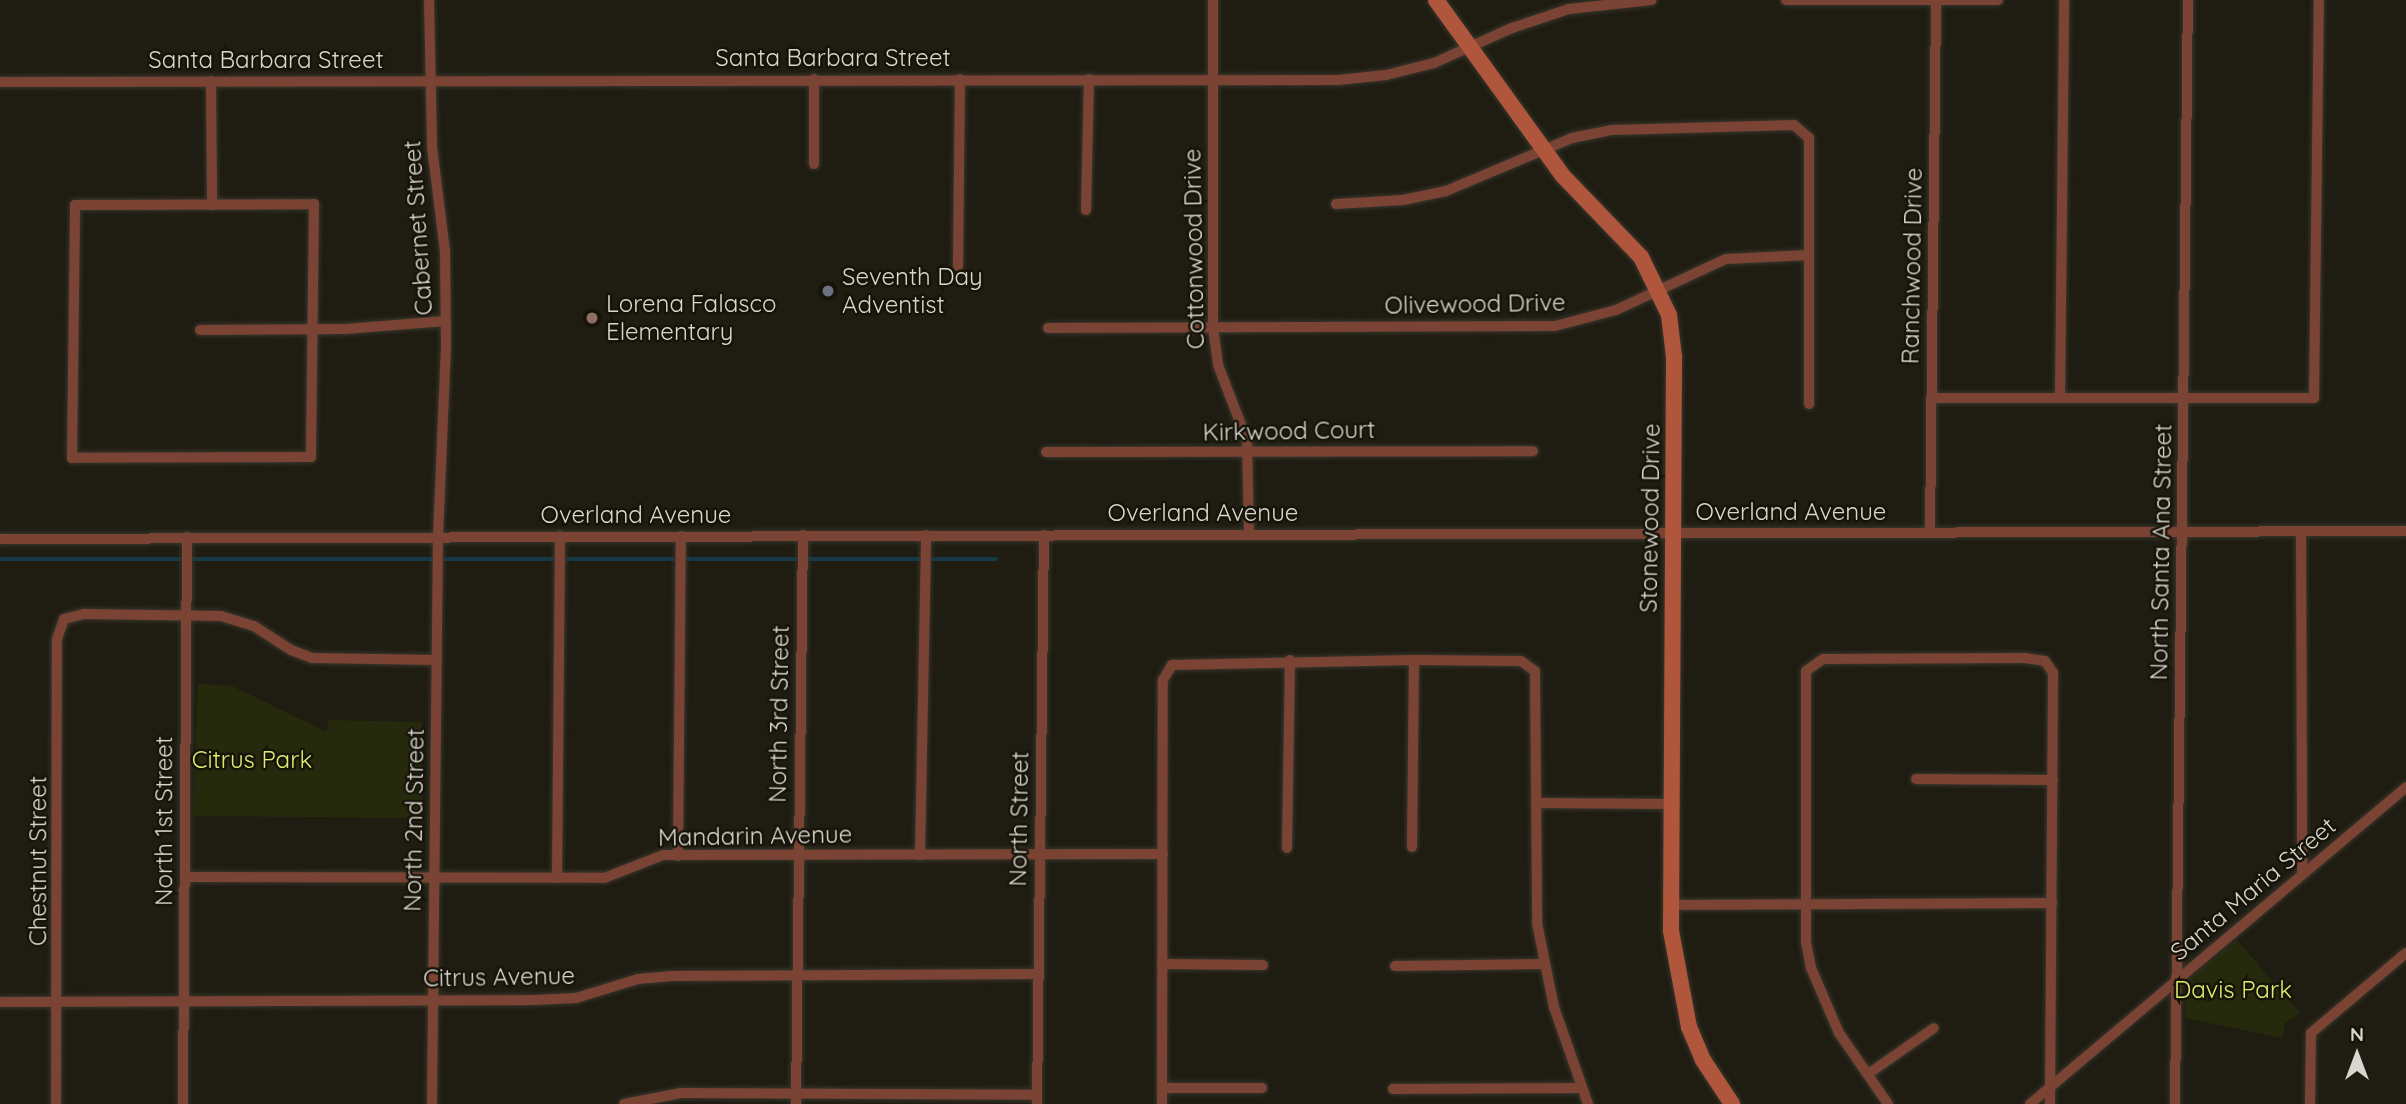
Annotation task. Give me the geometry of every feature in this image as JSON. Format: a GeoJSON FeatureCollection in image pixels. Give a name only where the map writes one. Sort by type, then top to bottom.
{"type":"FeatureCollection","features":[{"type":"Feature","properties":{"kind":"street","name":"Cabernet Street"},"geometry":{"type":"LineString","coordinates":[[429,0],[429,81],[445,251],[446,321],[438,537]]}},
{"type":"Feature","properties":{"kind":"street","name":"Cottonwood Drive"},"geometry":{"type":"LineString","coordinates":[[1213,0],[1213,328],[1216,358],[1241,416],[1248,453],[1249,534]]}},
{"type":"Feature","properties":{"kind":"street","name":"Stonewood Drive"},"geometry":{"type":"LineString","coordinates":[[1436,0],[1591,209],[1641,257],[1660,287],[1674,343],[1670,905],[1675,968],[1689,1027],[1703,1060],[1732,1104]]}},
{"type":"Feature","properties":{"kind":"street","name":"Santa Barbara Street"},"geometry":{"type":"LineString","coordinates":[[0,82],[1374,77],[1434,63],[1569,9],[1652,0]]}},
{"type":"Feature","properties":{"kind":"street"},"geometry":{"type":"LineString","coordinates":[[1786,0],[1998,0]]}},
{"type":"Feature","properties":{"kind":"street","name":"Ranchwood Drive"},"geometry":{"type":"LineString","coordinates":[[1930,533],[1936,0]]}},
{"type":"Feature","properties":{"kind":"street"},"geometry":{"type":"LineString","coordinates":[[2060,398],[2064,0]]}},
{"type":"Feature","properties":{"kind":"street","name":"North Santa Ana Street"},"geometry":{"type":"LineString","coordinates":[[2175,1104],[2188,0]]}},
{"type":"Feature","properties":{"kind":"street"},"geometry":{"type":"LineString","coordinates":[[1931,398],[2314,398],[2319,0]]}},
{"type":"Feature","properties":{"kind":"street"},"geometry":{"type":"LineString","coordinates":[[814,79],[814,164]]}},
{"type":"Feature","properties":{"kind":"street"},"geometry":{"type":"LineString","coordinates":[[958,266],[960,79]]}},
{"type":"Feature","properties":{"kind":"street"},"geometry":{"type":"LineString","coordinates":[[1086,210],[1089,79]]}},
{"type":"Feature","properties":{"kind":"street"},"geometry":{"type":"LineString","coordinates":[[211,82],[212,205]]}},
{"type":"Feature","properties":{"kind":"street"},"geometry":{"type":"LineString","coordinates":[[1336,204],[1403,200],[1446,191],[1586,135],[1637,126],[1794,125],[1804,130],[1809,138],[1809,404]]}},
{"type":"Feature","properties":{"kind":"street"},"geometry":{"type":"LineString","coordinates":[[314,204],[311,457],[72,458],[75,205],[212,205],[314,204]]}},
{"type":"Feature","properties":{"kind":"street","name":"Olivewood Drive"},"geometry":{"type":"LineString","coordinates":[[1048,328],[1555,326],[1616,310],[1660,287],[1726,259],[1809,255]]}},
{"type":"Feature","properties":{"kind":"street"},"geometry":{"type":"LineString","coordinates":[[200,330],[312,329],[446,321]]}},
{"type":"Feature","properties":{"kind":"street","name":"Kirkwood Court"},"geometry":{"type":"LineString","coordinates":[[1046,452],[1532,451]]}},
{"type":"Feature","properties":{"kind":"street"},"geometry":{"type":"LineString","coordinates":[[2301,531],[2302,874]]}},
{"type":"Feature","properties":{"kind":"street","name":"Overland Avenue"},"geometry":{"type":"LineString","coordinates":[[0,539],[2406,531]]}},
{"type":"Feature","properties":{"kind":"street","name":"North 3rd Street"},"geometry":{"type":"LineString","coordinates":[[796,1099],[803,535]]}},
{"type":"Feature","properties":{"kind":"street"},"geometry":{"type":"LineString","coordinates":[[919,855],[926,535]]}},
{"type":"Feature","properties":{"kind":"street","name":"North Street"},"geometry":{"type":"LineString","coordinates":[[1037,1100],[1044,535]]}},
{"type":"Feature","properties":{"kind":"street"},"geometry":{"type":"LineString","coordinates":[[557,878],[560,536]]}},
{"type":"Feature","properties":{"kind":"street"},"geometry":{"type":"LineString","coordinates":[[678,856],[681,536]]}},
{"type":"Feature","properties":{"kind":"street","name":"North 1st Street"},"geometry":{"type":"LineString","coordinates":[[183,1104],[187,537]]}},
{"type":"Feature","properties":{"kind":"street","name":"North 2nd Street"},"geometry":{"type":"LineString","coordinates":[[432,1104],[438,537]]}},
{"type":"Feature","properties":{"kind":"street","name":"Chestnut Street"},"geometry":{"type":"LineString","coordinates":[[56,1104],[57,639],[64,619],[84,614],[186,614]]}},
{"type":"Feature","properties":{"kind":"street"},"geometry":{"type":"LineString","coordinates":[[186,614],[244,621],[312,658],[437,660]]}},
{"type":"Feature","properties":{"kind":"street"},"geometry":{"type":"LineString","coordinates":[[1888,1104],[1824,1003],[1811,968],[1802,904],[1806,671],[1814,663],[1835,658],[2024,658],[2045,662],[2054,683],[2050,1104]]}},
{"type":"Feature","properties":{"kind":"street"},"geometry":{"type":"LineString","coordinates":[[1287,848],[1290,660]]}},
{"type":"Feature","properties":{"kind":"street"},"geometry":{"type":"LineString","coordinates":[[1162,1104],[1163,680],[1172,665],[1290,660],[1414,660],[1521,661],[1535,671],[1536,897],[1544,964],[1588,1104]]}},
{"type":"Feature","properties":{"kind":"street"},"geometry":{"type":"LineString","coordinates":[[1412,847],[1414,660]]}},
{"type":"Feature","properties":{"kind":"street"},"geometry":{"type":"LineString","coordinates":[[1916,779],[2053,780]]}},
{"type":"Feature","properties":{"kind":"street","name":"Santa Maria Street"},"geometry":{"type":"LineString","coordinates":[[2030,1104],[2406,787]]}},
{"type":"Feature","properties":{"kind":"street"},"geometry":{"type":"LineString","coordinates":[[1536,803],[1672,804]]}},
{"type":"Feature","properties":{"kind":"street","name":"Mandarin Avenue"},"geometry":{"type":"LineString","coordinates":[[185,877],[604,878],[639,860],[678,856],[1163,854]]}},
{"type":"Feature","properties":{"kind":"street"},"geometry":{"type":"LineString","coordinates":[[1670,905],[2052,903]]}},
{"type":"Feature","properties":{"kind":"street"},"geometry":{"type":"LineString","coordinates":[[2310,1104],[2311,1033],[2406,953]]}},
{"type":"Feature","properties":{"kind":"street"},"geometry":{"type":"LineString","coordinates":[[1162,964],[1263,965]]}},
{"type":"Feature","properties":{"kind":"street"},"geometry":{"type":"LineString","coordinates":[[1395,966],[1544,964]]}},
{"type":"Feature","properties":{"kind":"street","name":"Citrus Avenue"},"geometry":{"type":"LineString","coordinates":[[0,1002],[576,999],[649,977],[1038,974]]}},
{"type":"Feature","properties":{"kind":"street"},"geometry":{"type":"LineString","coordinates":[[1868,1074],[1934,1028]]}},
{"type":"Feature","properties":{"kind":"street"},"geometry":{"type":"LineString","coordinates":[[1162,1088],[1262,1088]]}},
{"type":"Feature","properties":{"kind":"street"},"geometry":{"type":"LineString","coordinates":[[1393,1089],[1581,1088]]}},
{"type":"Feature","properties":{"kind":"street"},"geometry":{"type":"LineString","coordinates":[[624,1104],[681,1093],[796,1099],[1037,1100]]}},
{"type":"Feature","properties":{"kind":"green space","name":"Citrus Park"},"geometry":{"type":"Polygon","coordinates":[[[198,684],[232,686],[327,732],[328,720],[422,722],[422,818],[193,816],[198,684]]]}},
{"type":"Feature","properties":{"kind":"green space","name":"Davis Park"},"geometry":{"type":"Polygon","coordinates":[[[2237,940],[2300,1013],[2285,1023],[2282,1038],[2185,1018],[2186,981],[2237,940]]]}},
{"type":"Feature","properties":{"kind":"waterway"},"geometry":{"type":"LineString","coordinates":[[0,559],[996,559]]}},
{"type":"Feature","properties":{"kind":"place","name":"Seventh Day Adventist"},"geometry":{"type":"Point","coordinates":[828,291]}},
{"type":"Feature","properties":{"kind":"place","name":"Lorena Falasco Elementary"},"geometry":{"type":"Point","coordinates":[592,318]}}]}
